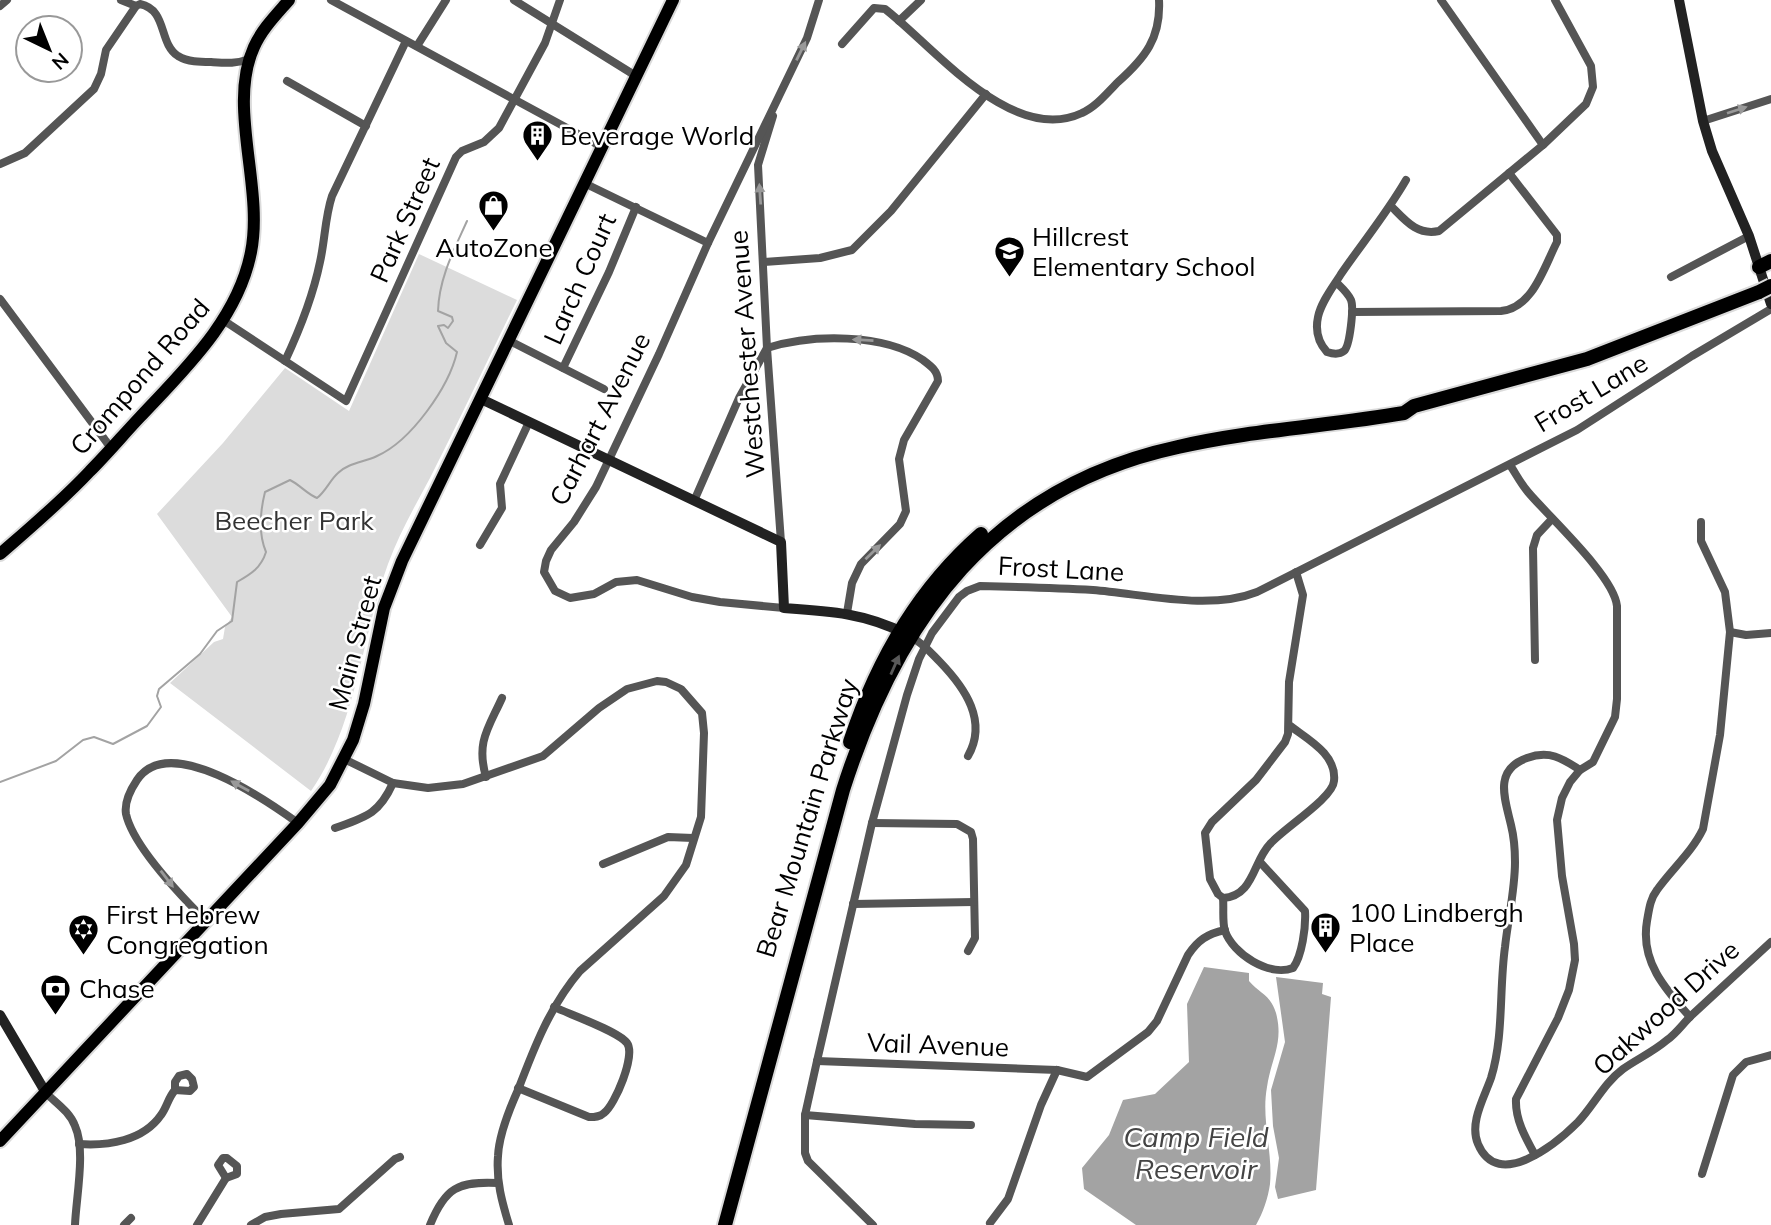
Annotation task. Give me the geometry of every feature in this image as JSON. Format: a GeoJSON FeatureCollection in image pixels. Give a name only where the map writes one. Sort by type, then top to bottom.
{"type":"FeatureCollection","features":[{"type":"Feature","properties":{"kind":"highway","name":"Bear Mountain Parkway"},"geometry":{"type":"LineString","coordinates":[[718,1225],[841,773],[869,689],[885,655],[984,544],[1030,508],[1083,478],[1138,457],[1177,447],[1404,413],[1415,406],[1587,359],[1765,289]]}},
{"type":"Feature","properties":{"kind":"highway","name":"Bear Mountain Parkway"},"geometry":{"type":"LineString","coordinates":[[725,1225],[848,777],[870,717],[902,649],[905,634]]}},
{"type":"Feature","properties":{"kind":"main road","name":"Crompond Road"},"geometry":{"type":"LineString","coordinates":[[0,554],[68,493],[111,448],[203,347],[223,320],[243,276],[253,240],[253,195],[244,103],[245,80],[250,59],[261,34],[289,0]]}},
{"type":"Feature","properties":{"kind":"main road","name":"Main Street"},"geometry":{"type":"LineString","coordinates":[[0,1141],[298,823],[330,785],[344,759],[364,704],[388,596],[402,561],[673,0]]}},
{"type":"Feature","properties":{"kind":"street"},"geometry":{"type":"LineString","coordinates":[[0,6],[6,0]]}},
{"type":"Feature","properties":{"kind":"street"},"geometry":{"type":"LineString","coordinates":[[121,0],[150,8],[160,20],[170,49],[187,60],[236,64],[250,59]]}},
{"type":"Feature","properties":{"kind":"street"},"geometry":{"type":"LineString","coordinates":[[331,0],[601,147]]}},
{"type":"Feature","properties":{"kind":"street"},"geometry":{"type":"LineString","coordinates":[[416,46],[446,0]]}},
{"type":"Feature","properties":{"kind":"street"},"geometry":{"type":"LineString","coordinates":[[514,0],[636,76]]}},
{"type":"Feature","properties":{"kind":"street","name":"Park Street"},"geometry":{"type":"LineString","coordinates":[[285,361],[346,401],[456,157],[492,136],[515,99],[552,25],[560,0]]}},
{"type":"Feature","properties":{"kind":"street"},"geometry":{"type":"LineString","coordinates":[[777,99],[807,38],[819,0]]}},
{"type":"Feature","properties":{"kind":"street"},"geometry":{"type":"LineString","coordinates":[[899,21],[921,0]]}},
{"type":"Feature","properties":{"kind":"street"},"geometry":{"type":"LineString","coordinates":[[842,44],[874,8],[881,8],[996,102],[1044,120],[1070,118],[1083,113],[1130,72],[1152,44],[1159,25],[1158,0]]}},
{"type":"Feature","properties":{"kind":"street"},"geometry":{"type":"LineString","coordinates":[[1441,0],[1543,145]]}},
{"type":"Feature","properties":{"kind":"street"},"geometry":{"type":"LineString","coordinates":[[1391,206],[1417,229],[1424,232],[1439,231],[1543,145],[1586,104],[1593,87],[1591,66],[1555,0]]}},
{"type":"Feature","properties":{"kind":"street"},"geometry":{"type":"LineString","coordinates":[[1679,0],[1703,121],[1712,151],[1749,236],[1765,264],[1771,304]]}},
{"type":"Feature","properties":{"kind":"street"},"geometry":{"type":"LineString","coordinates":[[0,163],[25,153],[94,89],[101,74],[106,50],[136,6]]}},
{"type":"Feature","properties":{"kind":"street"},"geometry":{"type":"LineString","coordinates":[[223,320],[285,361],[305,316],[316,278],[331,196],[406,41]]}},
{"type":"Feature","properties":{"kind":"street"},"geometry":{"type":"LineString","coordinates":[[288,82],[366,126]]}},
{"type":"Feature","properties":{"kind":"street"},"geometry":{"type":"LineString","coordinates":[[764,262],[820,258],[852,250],[891,211],[986,94]]}},
{"type":"Feature","properties":{"kind":"street","name":"Carhart Avenue"},"geometry":{"type":"LineString","coordinates":[[777,99],[608,460],[585,506],[551,550],[545,561],[544,572],[555,591],[570,598],[594,594],[616,582],[637,580],[720,603],[848,613],[886,624],[905,634]]}},
{"type":"Feature","properties":{"kind":"street","name":"Westchester Avenue"},"geometry":{"type":"LineString","coordinates":[[777,99],[758,164],[784,608]]}},
{"type":"Feature","properties":{"kind":"street"},"geometry":{"type":"LineString","coordinates":[[1703,121],[1771,99]]}},
{"type":"Feature","properties":{"kind":"street"},"geometry":{"type":"LineString","coordinates":[[1352,312],[1501,311],[1519,306],[1529,296],[1557,242],[1557,234],[1508,173]]}},
{"type":"Feature","properties":{"kind":"street"},"geometry":{"type":"LineString","coordinates":[[1336,282],[1349,297],[1352,312],[1347,346],[1340,353],[1327,352],[1318,338],[1318,319],[1336,282],[1391,206],[1406,180]]}},
{"type":"Feature","properties":{"kind":"street"},"geometry":{"type":"LineString","coordinates":[[584,183],[708,243]]}},
{"type":"Feature","properties":{"kind":"street","name":"Larch Court"},"geometry":{"type":"LineString","coordinates":[[563,368],[610,272],[636,207]]}},
{"type":"Feature","properties":{"kind":"street"},"geometry":{"type":"LineString","coordinates":[[1671,277],[1749,236]]}},
{"type":"Feature","properties":{"kind":"street"},"geometry":{"type":"LineString","coordinates":[[0,299],[111,448]]}},
{"type":"Feature","properties":{"kind":"street","name":"Frost Lane"},"geometry":{"type":"LineString","coordinates":[[873,1225],[808,1161],[805,1153],[806,1115],[872,823],[907,695],[925,646],[952,605],[967,591],[980,586],[1092,590],[1224,600],[1241,598],[1577,430],[1771,309]]}},
{"type":"Feature","properties":{"kind":"street"},"geometry":{"type":"LineString","coordinates":[[0,316],[8,310]]}},
{"type":"Feature","properties":{"kind":"street"},"geometry":{"type":"LineString","coordinates":[[508,340],[604,389]]}},
{"type":"Feature","properties":{"kind":"street"},"geometry":{"type":"LineString","coordinates":[[694,501],[739,398],[767,348],[814,341],[876,341],[899,346],[927,362],[936,371],[937,381],[901,449],[899,470],[906,511],[900,524],[868,556],[856,573],[848,613]]}},
{"type":"Feature","properties":{"kind":"street"},"geometry":{"type":"LineString","coordinates":[[481,399],[781,542]]}},
{"type":"Feature","properties":{"kind":"street"},"geometry":{"type":"LineString","coordinates":[[480,545],[502,508],[500,484],[529,422]]}},
{"type":"Feature","properties":{"kind":"street"},"geometry":{"type":"LineString","coordinates":[[1510,465],[1525,489],[1614,592],[1617,699],[1615,717],[1595,759],[1570,782],[1562,798],[1557,820],[1560,866],[1575,960],[1569,990],[1558,1018],[1516,1099],[1520,1126],[1535,1155],[1511,1165],[1502,1164],[1489,1158],[1477,1142],[1476,1122],[1491,1077],[1499,1038],[1502,965],[1513,892],[1515,862],[1512,828],[1502,786],[1514,765],[1541,754],[1560,756],[1580,770]]}},
{"type":"Feature","properties":{"kind":"street"},"geometry":{"type":"LineString","coordinates":[[1535,660],[1533,548],[1537,535],[1552,519]]}},
{"type":"Feature","properties":{"kind":"street"},"geometry":{"type":"LineString","coordinates":[[1689,1017],[1659,978],[1649,959],[1646,928],[1649,908],[1656,891],[1698,840],[1703,829],[1720,735],[1730,632],[1725,592],[1701,541],[1701,522]]}},
{"type":"Feature","properties":{"kind":"street"},"geometry":{"type":"LineString","coordinates":[[1260,862],[1306,911],[1306,924],[1296,964],[1293,968],[1280,972],[1262,967],[1238,948],[1225,930],[1223,898],[1210,879],[1205,833],[1212,822],[1256,780],[1285,742],[1289,725],[1289,682],[1303,595],[1296,572]]}},
{"type":"Feature","properties":{"kind":"street"},"geometry":{"type":"LineString","coordinates":[[1730,632],[1746,635],[1771,633]]}},
{"type":"Feature","properties":{"kind":"street"},"geometry":{"type":"LineString","coordinates":[[905,634],[925,646],[950,672],[970,702],[975,731],[968,756]]}},
{"type":"Feature","properties":{"kind":"street"},"geometry":{"type":"LineString","coordinates":[[344,759],[393,783],[444,788],[486,777],[543,756],[599,708],[627,689],[657,681],[666,682],[681,689],[702,713],[704,750],[701,817],[686,865],[664,896],[580,971],[554,1007],[518,1088],[498,1146],[498,1183],[509,1225]]}},
{"type":"Feature","properties":{"kind":"street"},"geometry":{"type":"LineString","coordinates":[[486,777],[482,762],[482,740],[502,698]]}},
{"type":"Feature","properties":{"kind":"street"},"geometry":{"type":"LineString","coordinates":[[1223,898],[1236,894],[1249,883],[1271,842],[1298,817],[1326,798],[1334,787],[1334,774],[1328,758],[1320,748],[1289,725]]}},
{"type":"Feature","properties":{"kind":"street"},"geometry":{"type":"LineString","coordinates":[[206,921],[175,890],[130,824],[126,804],[137,780],[144,772],[161,762],[184,764],[228,779],[298,823]]}},
{"type":"Feature","properties":{"kind":"street"},"geometry":{"type":"LineString","coordinates":[[335,828],[375,812],[386,799],[393,783]]}},
{"type":"Feature","properties":{"kind":"street"},"geometry":{"type":"LineString","coordinates":[[872,823],[957,824],[971,832],[974,839],[975,938],[968,951]]}},
{"type":"Feature","properties":{"kind":"street"},"geometry":{"type":"LineString","coordinates":[[603,864],[668,837],[693,838]]}},
{"type":"Feature","properties":{"kind":"street"},"geometry":{"type":"LineString","coordinates":[[853,904],[974,902]]}},
{"type":"Feature","properties":{"kind":"street","name":"Vail Avenue"},"geometry":{"type":"LineString","coordinates":[[817,1060],[1057,1070],[1087,1077],[1148,1032],[1157,1021],[1195,945],[1203,937],[1225,930]]}},
{"type":"Feature","properties":{"kind":"street","name":"Oakwood Drive"},"geometry":{"type":"LineString","coordinates":[[1535,1155],[1580,1120],[1607,1084],[1670,1038],[1689,1017],[1771,942]]}},
{"type":"Feature","properties":{"kind":"street"},"geometry":{"type":"LineString","coordinates":[[518,1088],[589,1117],[606,1112],[616,1094],[630,1061],[627,1043],[609,1031],[554,1007]]}},
{"type":"Feature","properties":{"kind":"street"},"geometry":{"type":"LineString","coordinates":[[0,1016],[46,1093],[74,1123],[80,1156],[75,1225]]}},
{"type":"Feature","properties":{"kind":"street"},"geometry":{"type":"LineString","coordinates":[[1702,1174],[1733,1075],[1746,1062],[1771,1055]]}},
{"type":"Feature","properties":{"kind":"street"},"geometry":{"type":"LineString","coordinates":[[990,1223],[1008,1199],[1038,1112],[1057,1070]]}},
{"type":"Feature","properties":{"kind":"street"},"geometry":{"type":"LineString","coordinates":[[79,1144],[115,1142],[144,1133],[162,1114],[175,1090]]}},
{"type":"Feature","properties":{"kind":"street"},"geometry":{"type":"LineString","coordinates":[[806,1115],[915,1124],[971,1125]]}},
{"type":"Feature","properties":{"kind":"street"},"geometry":{"type":"LineString","coordinates":[[251,1225],[265,1217],[281,1214],[339,1209],[395,1158],[400,1157]]}},
{"type":"Feature","properties":{"kind":"street"},"geometry":{"type":"LineString","coordinates":[[197,1225],[226,1178]]}},
{"type":"Feature","properties":{"kind":"street"},"geometry":{"type":"LineString","coordinates":[[430,1225],[441,1201],[453,1189],[462,1185],[498,1183]]}},
{"type":"Feature","properties":{"kind":"green space","name":"Beecher Park"},"geometry":{"type":"Polygon","coordinates":[[[419,254],[517,300],[392,553],[339,738],[311,791],[170,683],[214,642],[223,639],[225,627],[232,617],[157,514],[223,443],[285,368],[349,411],[419,254]]]}},
{"type":"Feature","properties":{"kind":"water","name":"Camp Field Reservoir"},"geometry":{"type":"Polygon","coordinates":[[[1204,967],[1249,973],[1249,981],[1268,998],[1276,1013],[1278,1042],[1266,1099],[1270,1160],[1268,1195],[1256,1225],[1136,1225],[1084,1189],[1082,1168],[1109,1135],[1123,1100],[1155,1094],[1189,1062],[1187,1004],[1204,967]]]}},
{"type":"Feature","properties":{"kind":"water","name":"Camp Field Reservoir"},"geometry":{"type":"Polygon","coordinates":[[[1276,977],[1323,983],[1322,994],[1331,997],[1316,1190],[1278,1199],[1275,1187],[1279,1158],[1273,1126],[1271,1090],[1285,1042],[1276,977]]]}},
{"type":"Feature","properties":{"kind":"waterway"},"geometry":{"type":"LineString","coordinates":[[0,782],[56,761],[83,740],[94,737],[113,744],[147,726],[161,707],[157,696],[159,689],[200,654],[217,631],[232,621],[237,582],[255,570],[266,552],[261,522],[265,492],[290,480],[317,498],[342,470],[390,449],[427,412],[446,381],[457,352],[446,343],[438,326],[444,325],[448,328],[453,321],[452,317],[438,311],[444,276],[467,221]]}},
{"type":"Feature","properties":{"kind":"place","name":"Beverage World"},"geometry":{"type":"Point","coordinates":[537,163]}},
{"type":"Feature","properties":{"kind":"place","name":"AutoZone"},"geometry":{"type":"Point","coordinates":[494,232]}},
{"type":"Feature","properties":{"kind":"place","name":"Hillcrest Elementary School"},"geometry":{"type":"Point","coordinates":[1009,279]}},
{"type":"Feature","properties":{"kind":"place","name":"100 Lindbergh Place"},"geometry":{"type":"Point","coordinates":[1326,955]}},
{"type":"Feature","properties":{"kind":"place","name":"First Hebrew Congregation"},"geometry":{"type":"Point","coordinates":[83,957]}},
{"type":"Feature","properties":{"kind":"place","name":"Chase"},"geometry":{"type":"Point","coordinates":[56,1016]}}]}
